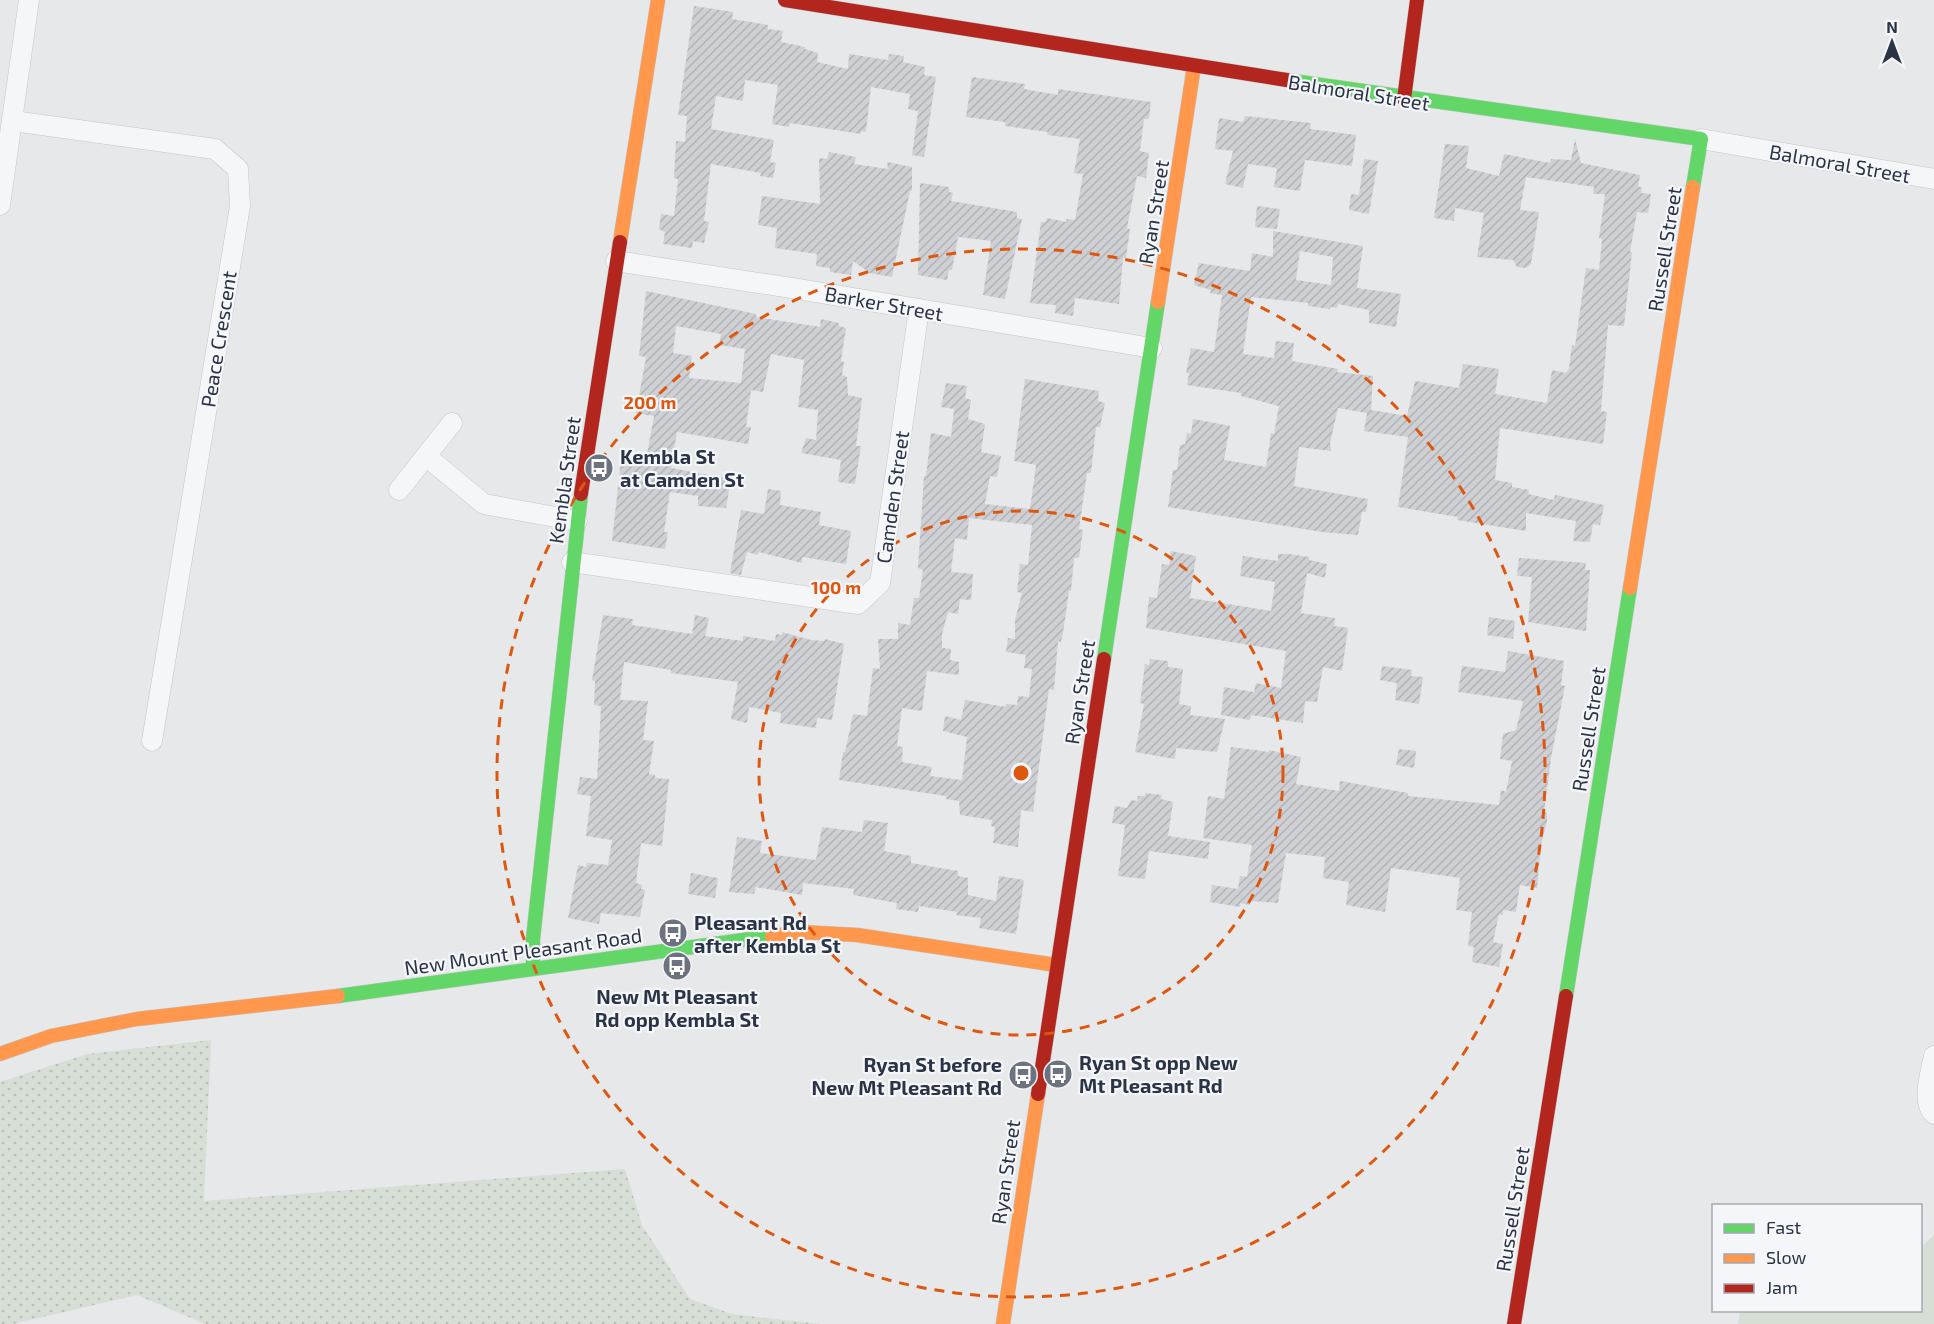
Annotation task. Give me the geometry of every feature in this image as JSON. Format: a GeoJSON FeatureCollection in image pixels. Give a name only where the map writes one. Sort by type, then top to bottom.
{"type":"FeatureCollection","features":[{"type":"Feature","properties":{"kind":"street"},"geometry":{"type":"LineString","coordinates":[[0,204],[29,0]]}},
{"type":"Feature","properties":{"kind":"street","name":"Kembla Street"},"geometry":{"type":"LineString","coordinates":[[533,968],[533,939],[577,521],[658,0]]}},
{"type":"Feature","properties":{"kind":"street","name":"Balmoral Street"},"geometry":{"type":"LineString","coordinates":[[785,0],[1404,99],[1701,139],[1934,179]]}},
{"type":"Feature","properties":{"kind":"street"},"geometry":{"type":"LineString","coordinates":[[1404,99],[1417,0]]}},
{"type":"Feature","properties":{"kind":"street","name":"Ryan Street"},"geometry":{"type":"LineString","coordinates":[[1003,1324],[1194,66]]}},
{"type":"Feature","properties":{"kind":"street","name":"Peace Crescent"},"geometry":{"type":"LineString","coordinates":[[13,121],[215,149],[238,169],[240,206],[152,741]]}},
{"type":"Feature","properties":{"kind":"street","name":"Russell Street"},"geometry":{"type":"LineString","coordinates":[[1514,1324],[1701,139]]}},
{"type":"Feature","properties":{"kind":"street","name":"Barker Street"},"geometry":{"type":"LineString","coordinates":[[616,261],[1152,348]]}},
{"type":"Feature","properties":{"kind":"street","name":"Camden Street"},"geometry":{"type":"LineString","coordinates":[[572,562],[858,604],[880,583],[919,309]]}},
{"type":"Feature","properties":{"kind":"street"},"geometry":{"type":"LineString","coordinates":[[399,490],[452,423]]}},
{"type":"Feature","properties":{"kind":"street"},"geometry":{"type":"LineString","coordinates":[[427,457],[484,504],[577,521]]}},
{"type":"Feature","properties":{"kind":"street","name":"New Mount Pleasant Road"},"geometry":{"type":"LineString","coordinates":[[0,1054],[51,1036],[137,1019],[394,989],[801,932],[857,935],[1056,965]]}},
{"type":"Feature","properties":{"kind":"street"},"geometry":{"type":"LineString","coordinates":[[1934,1056],[1928,1092],[1930,1110],[1934,1114]]}},
{"type":"Feature","properties":{"kind":"shaded area"},"geometry":{"type":"Polygon","coordinates":[[[211,1040],[204,1201],[625,1169],[642,1225],[690,1299],[732,1314],[820,1324],[205,1324],[137,1295],[13,1324],[0,1324],[0,1082],[87,1054],[211,1040]]]}},
{"type":"Feature","properties":{"kind":"shaded area"},"geometry":{"type":"Polygon","coordinates":[[[1934,1235],[1934,1324],[1738,1324],[1740,1312],[1922,1312],[1922,1246],[1934,1235]]]}},
{"type":"Feature","properties":{"kind":"building"},"geometry":{"type":"Polygon","coordinates":[[[694,6],[733,12],[732,19],[768,25],[768,29],[783,31],[781,42],[805,47],[805,49],[818,53],[817,62],[848,69],[849,54],[888,60],[889,54],[904,56],[903,62],[925,67],[924,75],[936,77],[924,157],[912,155],[918,111],[908,109],[910,94],[871,87],[866,132],[861,131],[861,134],[790,123],[789,127],[772,124],[778,85],[745,80],[743,101],[716,96],[711,129],[774,140],[770,162],[776,163],[773,178],[760,176],[761,173],[711,164],[704,221],[709,222],[704,243],[693,241],[692,248],[663,244],[665,232],[659,229],[661,214],[674,216],[678,179],[674,178],[676,141],[685,142],[687,116],[678,115],[694,6]]]}},
{"type":"Feature","properties":{"kind":"building"},"geometry":{"type":"Polygon","coordinates":[[[972,77],[1025,84],[1024,89],[1058,95],[1058,89],[1151,102],[1149,119],[1144,119],[1140,151],[1149,153],[1146,178],[1137,176],[1127,228],[1130,229],[1126,258],[1123,258],[1119,304],[1075,298],[1073,316],[1055,313],[1056,305],[1030,303],[1041,222],[1046,222],[1047,218],[1066,222],[1067,219],[1075,220],[1083,174],[1074,173],[1080,139],[1005,126],[1005,122],[966,117],[972,77]]]}},
{"type":"Feature","properties":{"kind":"building"},"geometry":{"type":"Polygon","coordinates":[[[1245,116],[1311,123],[1310,129],[1356,135],[1352,166],[1305,160],[1300,191],[1274,187],[1277,168],[1248,164],[1243,188],[1225,184],[1233,151],[1215,149],[1219,118],[1243,122],[1245,116]]]}},
{"type":"Feature","properties":{"kind":"building"},"geometry":{"type":"Polygon","coordinates":[[[1575,139],[1581,163],[1640,175],[1638,187],[1642,187],[1641,193],[1651,194],[1648,213],[1637,212],[1630,252],[1632,252],[1624,326],[1608,325],[1601,411],[1607,412],[1603,444],[1500,428],[1495,480],[1512,483],[1512,487],[1529,490],[1528,494],[1554,500],[1555,495],[1604,505],[1600,525],[1593,524],[1590,542],[1573,541],[1576,521],[1526,513],[1526,531],[1457,520],[1458,517],[1398,507],[1408,437],[1364,431],[1367,413],[1338,408],[1330,443],[1331,451],[1299,447],[1294,486],[1368,499],[1366,512],[1362,512],[1358,535],[1322,532],[1168,507],[1173,470],[1177,470],[1180,445],[1185,444],[1187,433],[1191,434],[1193,419],[1230,426],[1224,460],[1266,467],[1271,433],[1274,434],[1279,406],[1241,396],[1241,393],[1187,385],[1189,373],[1186,373],[1191,348],[1214,352],[1222,295],[1210,293],[1211,290],[1194,285],[1199,263],[1250,271],[1252,253],[1273,257],[1273,231],[1363,246],[1357,288],[1401,294],[1396,327],[1369,323],[1369,310],[1338,304],[1337,308],[1330,307],[1330,309],[1308,306],[1308,303],[1251,297],[1243,354],[1274,358],[1276,341],[1294,343],[1292,361],[1338,369],[1337,372],[1373,376],[1371,410],[1407,416],[1415,381],[1459,388],[1463,364],[1499,369],[1495,394],[1547,403],[1552,370],[1566,373],[1569,368],[1572,345],[1575,346],[1586,268],[1599,270],[1602,239],[1599,238],[1605,194],[1593,194],[1594,187],[1526,177],[1520,210],[1539,212],[1531,264],[1526,268],[1517,267],[1513,260],[1477,257],[1484,213],[1455,208],[1454,221],[1434,218],[1445,144],[1469,146],[1466,168],[1499,176],[1504,154],[1550,163],[1551,159],[1571,160],[1575,139]],[[1300,251],[1296,280],[1331,285],[1333,257],[1300,251]]]}},
{"type":"Feature","properties":{"kind":"building"},"geometry":{"type":"Polygon","coordinates":[[[829,152],[856,157],[854,164],[888,169],[887,162],[912,167],[912,191],[910,191],[892,277],[870,273],[853,261],[851,275],[830,272],[830,268],[816,266],[817,254],[775,248],[777,228],[758,225],[762,196],[820,204],[819,158],[827,159],[829,152]]]}},
{"type":"Feature","properties":{"kind":"building"},"geometry":{"type":"Polygon","coordinates":[[[1364,159],[1378,161],[1369,214],[1349,210],[1351,194],[1359,195],[1364,159]]]}},
{"type":"Feature","properties":{"kind":"building"},"geometry":{"type":"Polygon","coordinates":[[[920,183],[949,187],[949,192],[953,193],[951,201],[1017,212],[1017,218],[1022,219],[1005,299],[983,295],[991,241],[958,237],[952,270],[949,270],[947,280],[918,275],[920,183]]]}},
{"type":"Feature","properties":{"kind":"building"},"geometry":{"type":"Polygon","coordinates":[[[1257,206],[1280,209],[1277,229],[1255,227],[1257,206]]]}},
{"type":"Feature","properties":{"kind":"building"},"geometry":{"type":"Polygon","coordinates":[[[646,291],[756,314],[756,317],[820,327],[821,319],[839,323],[839,326],[846,328],[841,361],[844,362],[842,375],[847,377],[848,395],[862,398],[856,446],[861,446],[855,484],[838,482],[841,460],[801,453],[806,438],[816,440],[818,410],[798,407],[804,360],[771,354],[763,392],[751,390],[746,427],[751,427],[748,444],[677,432],[671,468],[731,479],[726,508],[698,506],[698,496],[670,492],[664,532],[668,532],[665,549],[612,541],[621,460],[645,465],[654,416],[636,413],[646,357],[639,356],[646,291]],[[676,326],[673,353],[692,356],[689,378],[741,383],[745,349],[719,345],[721,334],[676,326]]]}},
{"type":"Feature","properties":{"kind":"building"},"geometry":{"type":"Polygon","coordinates":[[[1025,379],[1099,391],[1098,401],[1105,403],[1100,427],[1096,427],[1091,473],[1087,473],[1079,529],[1083,530],[1079,558],[1074,558],[1071,591],[1069,591],[1063,633],[1061,642],[1058,641],[1054,690],[1049,689],[1033,812],[1021,810],[1018,847],[993,843],[995,827],[991,826],[992,820],[960,815],[959,801],[946,799],[946,796],[839,780],[843,752],[845,752],[853,714],[867,716],[873,668],[880,669],[878,639],[898,639],[898,623],[910,625],[914,598],[919,598],[923,570],[918,568],[924,476],[926,476],[931,433],[951,437],[954,409],[941,407],[946,383],[967,386],[965,398],[971,400],[968,419],[985,424],[981,452],[1001,456],[997,477],[990,476],[985,504],[1030,509],[1036,465],[1014,461],[1025,379]],[[969,518],[967,540],[955,538],[951,572],[973,574],[971,600],[960,599],[958,614],[948,612],[942,634],[942,648],[951,649],[950,660],[959,662],[959,675],[927,671],[922,711],[902,708],[897,746],[903,747],[902,762],[932,767],[930,776],[962,780],[967,737],[943,731],[945,716],[961,720],[965,700],[1006,707],[1006,704],[1017,705],[1018,696],[1029,697],[1032,669],[1024,668],[1026,655],[1006,652],[1008,638],[1015,639],[1015,620],[1022,593],[1017,592],[1020,564],[1028,565],[1032,525],[969,518]]]}},
{"type":"Feature","properties":{"kind":"building"},"geometry":{"type":"Polygon","coordinates":[[[768,489],[781,491],[780,505],[821,512],[819,525],[851,531],[846,564],[802,557],[802,563],[759,552],[758,555],[747,552],[741,575],[730,573],[741,510],[764,514],[768,489]]]}},
{"type":"Feature","properties":{"kind":"building"},"geometry":{"type":"Polygon","coordinates":[[[1171,551],[1196,556],[1190,598],[1271,611],[1275,582],[1240,576],[1243,556],[1278,561],[1278,554],[1289,554],[1309,557],[1309,560],[1327,564],[1325,578],[1307,573],[1301,613],[1335,618],[1334,626],[1348,628],[1342,671],[1323,667],[1317,702],[1305,701],[1303,723],[1251,715],[1250,720],[1221,715],[1224,687],[1254,692],[1256,683],[1281,688],[1286,651],[1146,628],[1149,597],[1157,598],[1162,564],[1169,565],[1171,551]]]}},
{"type":"Feature","properties":{"kind":"building"},"geometry":{"type":"Polygon","coordinates":[[[1519,558],[1586,563],[1585,570],[1590,570],[1586,631],[1528,622],[1532,577],[1517,576],[1519,558]]]}},
{"type":"Feature","properties":{"kind":"building"},"geometry":{"type":"Polygon","coordinates":[[[603,615],[633,619],[632,625],[692,634],[695,615],[709,618],[705,636],[743,641],[743,636],[775,641],[776,634],[782,635],[782,632],[811,640],[824,641],[825,639],[844,644],[832,720],[817,718],[816,728],[780,723],[781,713],[749,707],[747,723],[731,719],[738,682],[671,673],[671,670],[624,662],[620,700],[648,701],[643,740],[654,741],[649,774],[655,775],[655,778],[669,779],[662,846],[641,843],[636,883],[642,885],[641,889],[645,890],[640,917],[601,913],[599,924],[568,918],[578,865],[586,867],[587,863],[608,865],[612,840],[586,836],[591,796],[577,794],[580,777],[597,779],[601,706],[594,705],[595,681],[592,680],[603,615]]]}},
{"type":"Feature","properties":{"kind":"building"},"geometry":{"type":"Polygon","coordinates":[[[1489,617],[1515,621],[1513,639],[1487,635],[1489,617]]]}},
{"type":"Feature","properties":{"kind":"building"},"geometry":{"type":"Polygon","coordinates":[[[1508,651],[1564,661],[1561,685],[1565,686],[1551,758],[1544,812],[1547,813],[1547,821],[1541,845],[1537,888],[1520,885],[1516,912],[1503,910],[1503,915],[1499,914],[1493,942],[1503,944],[1499,967],[1472,962],[1474,947],[1468,946],[1472,912],[1456,910],[1460,878],[1391,868],[1385,912],[1346,905],[1349,882],[1323,878],[1325,857],[1286,853],[1278,903],[1250,901],[1250,905],[1240,903],[1240,907],[1210,902],[1212,885],[1238,889],[1240,876],[1247,877],[1252,845],[1203,838],[1208,796],[1224,799],[1231,747],[1269,752],[1269,750],[1301,757],[1296,784],[1339,791],[1340,781],[1408,793],[1408,796],[1499,805],[1501,790],[1506,792],[1512,761],[1500,759],[1503,734],[1516,730],[1523,701],[1458,692],[1462,666],[1505,672],[1508,651]]]}},
{"type":"Feature","properties":{"kind":"building"},"geometry":{"type":"Polygon","coordinates":[[[1150,659],[1168,661],[1168,667],[1183,669],[1179,704],[1191,706],[1190,715],[1225,719],[1217,752],[1176,748],[1175,759],[1135,752],[1144,704],[1140,703],[1145,664],[1149,665],[1150,659]]]}},
{"type":"Feature","properties":{"kind":"building"},"geometry":{"type":"Polygon","coordinates":[[[1382,666],[1412,670],[1411,676],[1423,677],[1419,704],[1395,700],[1397,683],[1380,680],[1382,666]]]}},
{"type":"Feature","properties":{"kind":"building"},"geometry":{"type":"Polygon","coordinates":[[[1399,749],[1416,751],[1414,768],[1396,765],[1399,749]]]}},
{"type":"Feature","properties":{"kind":"building"},"geometry":{"type":"Polygon","coordinates":[[[1145,793],[1162,795],[1161,799],[1173,802],[1168,836],[1210,842],[1208,859],[1149,851],[1145,879],[1118,876],[1125,825],[1112,823],[1115,806],[1127,808],[1131,800],[1137,801],[1138,796],[1145,796],[1145,793]]]}},
{"type":"Feature","properties":{"kind":"building"},"geometry":{"type":"Polygon","coordinates":[[[864,820],[888,823],[884,851],[911,856],[911,863],[958,871],[958,876],[968,878],[968,895],[996,901],[999,876],[1024,880],[1016,934],[979,928],[981,918],[956,915],[957,912],[919,906],[918,912],[896,909],[897,903],[853,895],[854,889],[803,883],[802,895],[756,887],[754,894],[729,892],[737,837],[762,841],[760,853],[816,860],[822,827],[862,832],[864,820]]]}},
{"type":"Feature","properties":{"kind":"building"},"geometry":{"type":"Polygon","coordinates":[[[691,873],[718,878],[715,898],[688,894],[691,873]]]}},
{"type":"Feature","properties":{"kind":"traffic: fast"},"geometry":{"type":"LineString","coordinates":[[1293,81],[1701,139],[1693,187]]}},
{"type":"Feature","properties":{"kind":"traffic: fast"},"geometry":{"type":"LineString","coordinates":[[1104,659],[1158,302]]}},
{"type":"Feature","properties":{"kind":"traffic: fast"},"geometry":{"type":"LineString","coordinates":[[533,968],[533,939],[581,494]]}},
{"type":"Feature","properties":{"kind":"traffic: fast"},"geometry":{"type":"LineString","coordinates":[[1566,996],[1630,588]]}},
{"type":"Feature","properties":{"kind":"traffic: fast"},"geometry":{"type":"LineString","coordinates":[[338,996],[772,936]]}},
{"type":"Feature","properties":{"kind":"traffic: slow"},"geometry":{"type":"LineString","coordinates":[[620,242],[658,0]]}},
{"type":"Feature","properties":{"kind":"traffic: slow"},"geometry":{"type":"LineString","coordinates":[[1158,302],[1194,66]]}},
{"type":"Feature","properties":{"kind":"traffic: slow"},"geometry":{"type":"LineString","coordinates":[[1630,588],[1693,187]]}},
{"type":"Feature","properties":{"kind":"traffic: slow"},"geometry":{"type":"LineString","coordinates":[[772,936],[801,932],[857,935],[1056,965]]}},
{"type":"Feature","properties":{"kind":"traffic: slow"},"geometry":{"type":"LineString","coordinates":[[0,1054],[51,1036],[137,1019],[338,996]]}},
{"type":"Feature","properties":{"kind":"traffic: slow"},"geometry":{"type":"LineString","coordinates":[[1003,1324],[1038,1094]]}},
{"type":"Feature","properties":{"kind":"traffic: jam"},"geometry":{"type":"LineString","coordinates":[[785,0],[1293,81]]}},
{"type":"Feature","properties":{"kind":"traffic: jam"},"geometry":{"type":"LineString","coordinates":[[1404,99],[1417,0]]}},
{"type":"Feature","properties":{"kind":"traffic: jam"},"geometry":{"type":"LineString","coordinates":[[581,494],[620,242]]}},
{"type":"Feature","properties":{"kind":"traffic: jam"},"geometry":{"type":"LineString","coordinates":[[1038,1094],[1104,659]]}},
{"type":"Feature","properties":{"kind":"traffic: jam"},"geometry":{"type":"LineString","coordinates":[[1514,1324],[1566,996]]}},
{"type":"Feature","properties":{"kind":"place","name":"Kembla St at Camden St"},"geometry":{"type":"Point","coordinates":[599,468]}},
{"type":"Feature","properties":{"kind":"place","name":"Pleasant Rd after Kembla St"},"geometry":{"type":"Point","coordinates":[673,933]}},
{"type":"Feature","properties":{"kind":"place","name":"New Mt Pleasant Rd opp Kembla St"},"geometry":{"type":"Point","coordinates":[677,966]}},
{"type":"Feature","properties":{"kind":"place","name":"Ryan St opp New Mt Pleasant Rd"},"geometry":{"type":"Point","coordinates":[1058,1074]}},
{"type":"Feature","properties":{"kind":"place","name":"Ryan St before New Mt Pleasant Rd"},"geometry":{"type":"Point","coordinates":[1023,1075]}}]}
